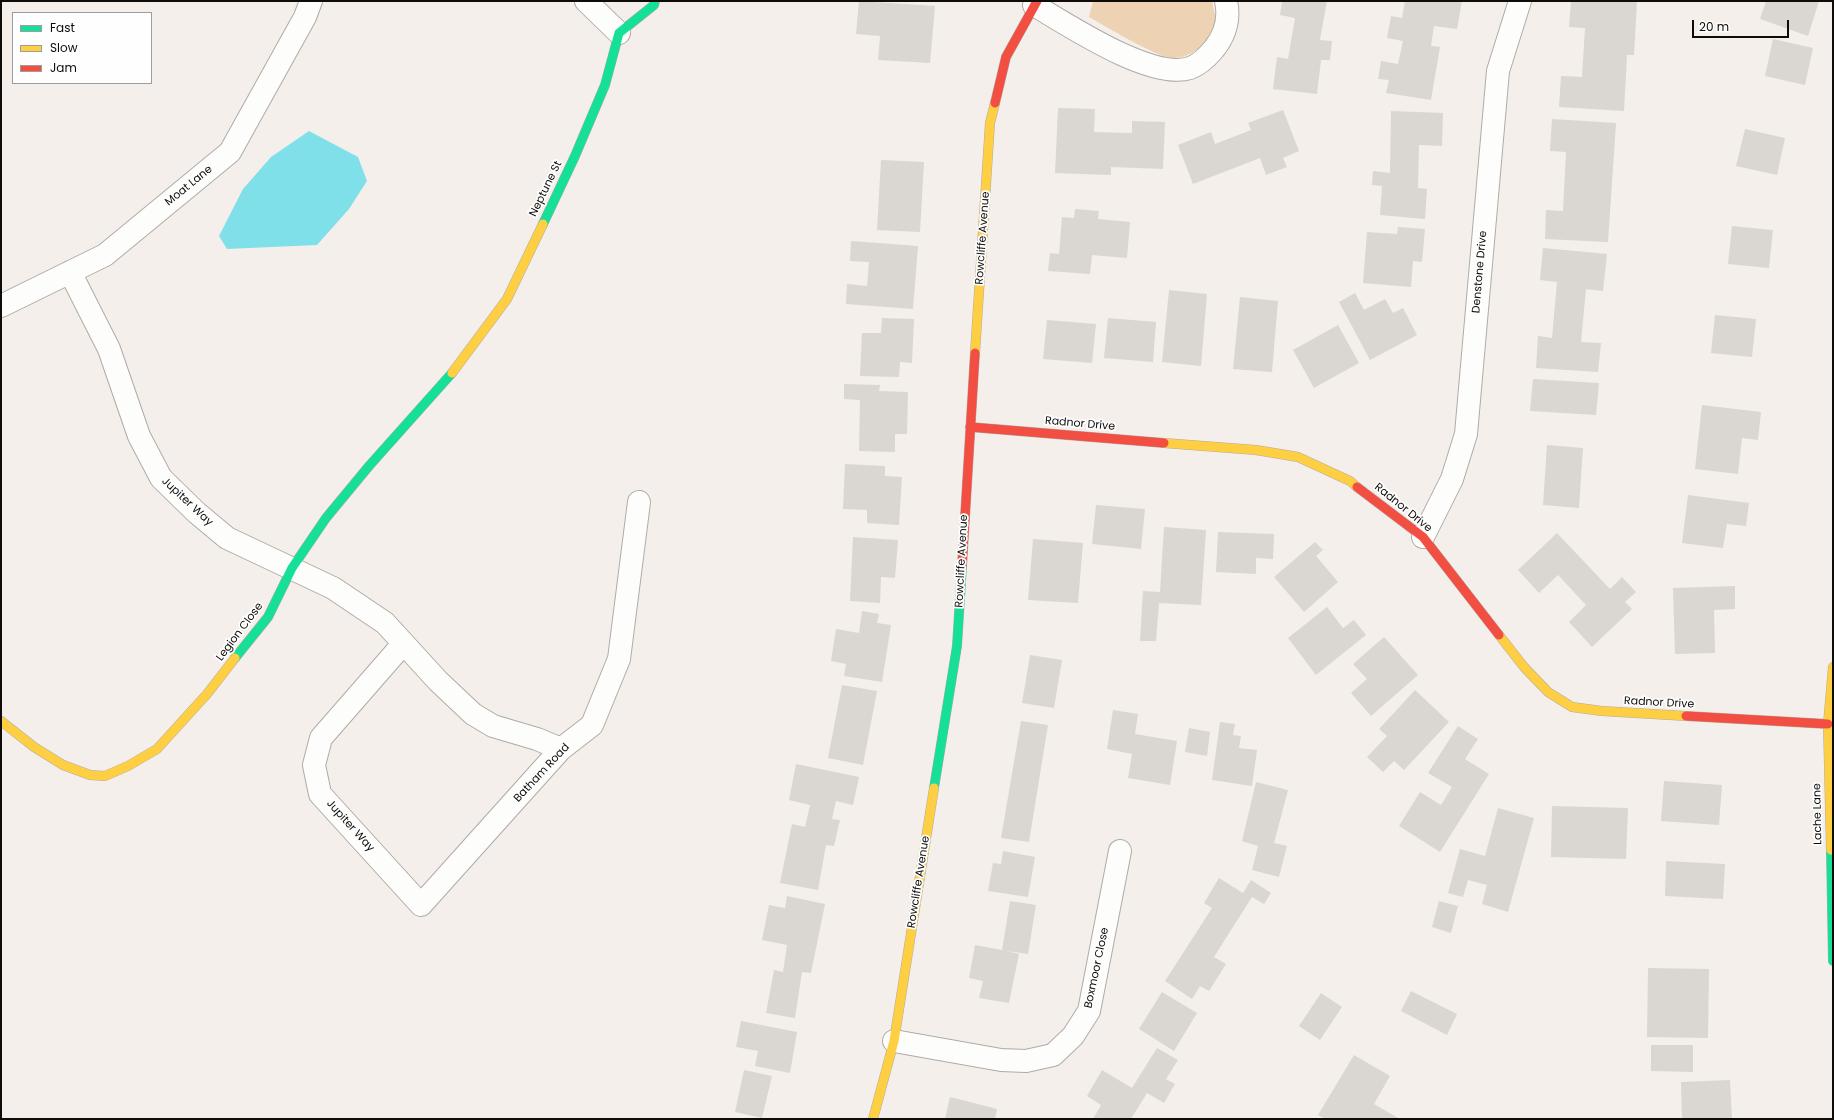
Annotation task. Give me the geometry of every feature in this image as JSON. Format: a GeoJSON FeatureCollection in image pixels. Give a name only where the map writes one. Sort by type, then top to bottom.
{"type":"FeatureCollection","features":[{"type":"Feature","properties":{"kind":"street","name":"Moat Lane"},"geometry":{"type":"LineString","coordinates":[[1,306],[105,255],[230,152],[305,17],[311,1]]}},
{"type":"Feature","properties":{"kind":"street"},"geometry":{"type":"LineString","coordinates":[[586,1],[619,33],[654,5],[655,1]]}},
{"type":"Feature","properties":{"kind":"street","name":"Rowcliffe Avenue"},"geometry":{"type":"LineString","coordinates":[[873,1119],[894,1041],[957,646],[990,123],[1006,57],[1036,3],[1128,57],[1170,71],[1190,68],[1208,57],[1220,42],[1227,28],[1226,1]]}},
{"type":"Feature","properties":{"kind":"street","name":"Denstone Drive"},"geometry":{"type":"LineString","coordinates":[[1423,537],[1452,479],[1466,434],[1498,70],[1520,1]]}},
{"type":"Feature","properties":{"kind":"street","name":"Neptune St"},"geometry":{"type":"LineString","coordinates":[[444,384],[507,299],[575,156],[605,85],[619,33]]}},
{"type":"Feature","properties":{"kind":"street","name":"Jupiter Way"},"geometry":{"type":"LineString","coordinates":[[70,272],[110,350],[139,436],[161,478],[197,513],[227,538],[333,588],[385,623],[438,681],[473,714],[493,726],[537,739],[561,749]]}},
{"type":"Feature","properties":{"kind":"street","name":"Legion Close"},"geometry":{"type":"LineString","coordinates":[[1,721],[50,758],[90,775],[105,776],[128,766],[157,749],[212,688],[268,617],[292,568],[326,518],[364,471],[444,384]]}},
{"type":"Feature","properties":{"kind":"street","name":"Radnor Drive"},"geometry":{"type":"LineString","coordinates":[[970,427],[1256,450],[1298,456],[1350,481],[1423,537],[1524,667],[1548,692],[1572,707],[1602,711],[1828,724]]}},
{"type":"Feature","properties":{"kind":"street","name":"Batham Road"},"geometry":{"type":"LineString","coordinates":[[421,905],[561,749],[592,725],[619,659],[639,502]]}},
{"type":"Feature","properties":{"kind":"street","name":"Jupiter Way"},"geometry":{"type":"LineString","coordinates":[[403,644],[321,738],[314,765],[320,794],[421,905]]}},
{"type":"Feature","properties":{"kind":"street","name":"Lache Lane"},"geometry":{"type":"LineString","coordinates":[[1833,666],[1828,724],[1833,961]]}},
{"type":"Feature","properties":{"kind":"street","name":"Boxmoor Close"},"geometry":{"type":"LineString","coordinates":[[894,1041],[1001,1060],[1026,1061],[1053,1055],[1073,1036],[1089,1011],[1120,851]]}},
{"type":"Feature","properties":{"kind":"shaded area"},"geometry":{"type":"Polygon","coordinates":[[[1093,1],[1212,1],[1218,29],[1204,44],[1192,53],[1179,58],[1172,58],[1143,47],[1089,17],[1093,1]]]}},
{"type":"Feature","properties":{"kind":"water"},"geometry":{"type":"Polygon","coordinates":[[[309,131],[358,157],[367,181],[349,209],[317,245],[227,249],[219,236],[243,189],[271,157],[309,131]]]}},
{"type":"Feature","properties":{"kind":"building"},"geometry":{"type":"Polygon","coordinates":[[[859,1],[935,6],[930,63],[878,60],[880,36],[856,34],[859,1]]]}},
{"type":"Feature","properties":{"kind":"building"},"geometry":{"type":"Polygon","coordinates":[[[1282,1],[1327,1],[1320,40],[1332,41],[1330,60],[1321,60],[1317,94],[1273,89],[1277,57],[1288,59],[1295,18],[1280,15],[1282,1]]]}},
{"type":"Feature","properties":{"kind":"building"},"geometry":{"type":"Polygon","coordinates":[[[1405,1],[1462,1],[1457,29],[1434,26],[1431,46],[1440,47],[1431,100],[1386,93],[1389,80],[1378,79],[1381,61],[1398,64],[1403,41],[1387,38],[1391,16],[1402,18],[1405,1]]]}},
{"type":"Feature","properties":{"kind":"building"},"geometry":{"type":"Polygon","coordinates":[[[1571,1],[1637,1],[1634,55],[1627,55],[1624,111],[1559,107],[1561,76],[1582,77],[1585,28],[1569,27],[1571,1]]]}},
{"type":"Feature","properties":{"kind":"building"},"geometry":{"type":"Polygon","coordinates":[[[1766,1],[1819,1],[1808,36],[1760,19],[1766,1]]]}},
{"type":"Feature","properties":{"kind":"building"},"geometry":{"type":"Polygon","coordinates":[[[1773,39],[1813,48],[1805,85],[1765,76],[1773,39]]]}},
{"type":"Feature","properties":{"kind":"building"},"geometry":{"type":"Polygon","coordinates":[[[1058,108],[1095,109],[1094,132],[1132,133],[1132,121],[1165,122],[1163,169],[1111,167],[1111,175],[1055,173],[1058,108]]]}},
{"type":"Feature","properties":{"kind":"building"},"geometry":{"type":"Polygon","coordinates":[[[1283,110],[1299,151],[1283,158],[1287,167],[1266,175],[1260,158],[1193,184],[1178,145],[1211,132],[1215,144],[1251,130],[1248,123],[1283,110]]]}},
{"type":"Feature","properties":{"kind":"building"},"geometry":{"type":"Polygon","coordinates":[[[1391,111],[1443,113],[1442,146],[1419,145],[1418,188],[1427,189],[1425,219],[1380,215],[1382,186],[1372,185],[1373,171],[1390,173],[1391,111]]]}},
{"type":"Feature","properties":{"kind":"building"},"geometry":{"type":"Polygon","coordinates":[[[1552,119],[1616,123],[1608,242],[1545,239],[1546,210],[1563,211],[1566,152],[1550,151],[1552,119]]]}},
{"type":"Feature","properties":{"kind":"building"},"geometry":{"type":"Polygon","coordinates":[[[1745,129],[1785,138],[1777,175],[1736,166],[1745,129]]]}},
{"type":"Feature","properties":{"kind":"building"},"geometry":{"type":"Polygon","coordinates":[[[881,160],[924,162],[920,232],[877,230],[881,160]]]}},
{"type":"Feature","properties":{"kind":"building"},"geometry":{"type":"Polygon","coordinates":[[[1075,209],[1099,211],[1098,219],[1130,222],[1127,258],[1092,255],[1090,274],[1048,271],[1050,253],[1059,254],[1062,217],[1074,218],[1075,209]]]}},
{"type":"Feature","properties":{"kind":"building"},"geometry":{"type":"Polygon","coordinates":[[[1732,226],[1773,230],[1769,268],[1728,264],[1732,226]]]}},
{"type":"Feature","properties":{"kind":"building"},"geometry":{"type":"Polygon","coordinates":[[[1398,227],[1425,229],[1422,262],[1413,261],[1411,287],[1363,283],[1367,232],[1397,234],[1398,227]]]}},
{"type":"Feature","properties":{"kind":"building"},"geometry":{"type":"Polygon","coordinates":[[[851,241],[918,246],[913,309],[846,304],[847,284],[867,286],[869,262],[850,261],[851,241]]]}},
{"type":"Feature","properties":{"kind":"building"},"geometry":{"type":"Polygon","coordinates":[[[1543,248],[1607,254],[1603,291],[1586,289],[1581,342],[1601,343],[1598,372],[1536,368],[1538,336],[1552,338],[1557,282],[1540,280],[1543,248]]]}},
{"type":"Feature","properties":{"kind":"building"},"geometry":{"type":"Polygon","coordinates":[[[1169,290],[1207,294],[1201,366],[1162,362],[1169,290]]]}},
{"type":"Feature","properties":{"kind":"building"},"geometry":{"type":"Polygon","coordinates":[[[1355,293],[1364,310],[1385,299],[1393,313],[1403,308],[1417,335],[1370,360],[1339,302],[1355,293]]]}},
{"type":"Feature","properties":{"kind":"building"},"geometry":{"type":"Polygon","coordinates":[[[1240,297],[1278,301],[1272,372],[1233,369],[1240,297]]]}},
{"type":"Feature","properties":{"kind":"building"},"geometry":{"type":"Polygon","coordinates":[[[1715,315],[1756,319],[1752,357],[1711,353],[1715,315]]]}},
{"type":"Feature","properties":{"kind":"building"},"geometry":{"type":"Polygon","coordinates":[[[882,318],[914,319],[912,363],[900,362],[899,377],[860,376],[862,333],[881,333],[882,318]]]}},
{"type":"Feature","properties":{"kind":"building"},"geometry":{"type":"Polygon","coordinates":[[[1108,318],[1156,322],[1153,362],[1104,358],[1108,318]]]}},
{"type":"Feature","properties":{"kind":"building"},"geometry":{"type":"Polygon","coordinates":[[[1047,320],[1096,324],[1092,363],[1043,359],[1047,320]]]}},
{"type":"Feature","properties":{"kind":"building"},"geometry":{"type":"Polygon","coordinates":[[[1338,325],[1359,363],[1314,388],[1293,350],[1338,325]]]}},
{"type":"Feature","properties":{"kind":"building"},"geometry":{"type":"Polygon","coordinates":[[[1533,379],[1599,383],[1596,415],[1530,411],[1533,379]]]}},
{"type":"Feature","properties":{"kind":"building"},"geometry":{"type":"Polygon","coordinates":[[[844,384],[880,385],[879,391],[908,392],[907,434],[895,434],[895,452],[859,451],[860,400],[844,399],[844,384]]]}},
{"type":"Feature","properties":{"kind":"building"},"geometry":{"type":"Polygon","coordinates":[[[1702,405],[1761,412],[1758,440],[1742,438],[1738,474],[1695,469],[1702,405]]]}},
{"type":"Feature","properties":{"kind":"building"},"geometry":{"type":"Polygon","coordinates":[[[1547,445],[1583,448],[1579,508],[1543,505],[1547,445]]]}},
{"type":"Feature","properties":{"kind":"building"},"geometry":{"type":"Polygon","coordinates":[[[845,464],[885,466],[885,476],[902,477],[899,525],[867,523],[867,510],[843,509],[845,464]]]}},
{"type":"Feature","properties":{"kind":"building"},"geometry":{"type":"Polygon","coordinates":[[[1688,495],[1749,503],[1746,526],[1727,524],[1723,548],[1682,543],[1688,495]]]}},
{"type":"Feature","properties":{"kind":"building"},"geometry":{"type":"Polygon","coordinates":[[[1096,505],[1145,509],[1141,549],[1092,544],[1096,505]]]}},
{"type":"Feature","properties":{"kind":"building"},"geometry":{"type":"Polygon","coordinates":[[[1164,527],[1206,530],[1201,605],[1159,603],[1156,641],[1140,641],[1143,591],[1160,592],[1164,527]]]}},
{"type":"Feature","properties":{"kind":"building"},"geometry":{"type":"Polygon","coordinates":[[[1218,532],[1274,534],[1273,559],[1256,558],[1256,574],[1216,572],[1218,532]]]}},
{"type":"Feature","properties":{"kind":"building"},"geometry":{"type":"Polygon","coordinates":[[[1557,533],[1610,589],[1622,577],[1636,592],[1625,602],[1632,609],[1592,647],[1569,622],[1586,605],[1558,575],[1539,593],[1518,570],[1557,533]]]}},
{"type":"Feature","properties":{"kind":"building"},"geometry":{"type":"Polygon","coordinates":[[[853,537],[898,540],[895,578],[881,577],[880,603],[850,601],[853,537]]]}},
{"type":"Feature","properties":{"kind":"building"},"geometry":{"type":"Polygon","coordinates":[[[1033,539],[1083,543],[1078,603],[1028,600],[1033,539]]]}},
{"type":"Feature","properties":{"kind":"building"},"geometry":{"type":"Polygon","coordinates":[[[1315,542],[1323,550],[1316,556],[1338,582],[1304,612],[1274,577],[1315,542]]]}},
{"type":"Feature","properties":{"kind":"building"},"geometry":{"type":"Polygon","coordinates":[[[1735,586],[1735,609],[1714,610],[1715,653],[1675,654],[1673,588],[1735,586]]]}},
{"type":"Feature","properties":{"kind":"building"},"geometry":{"type":"Polygon","coordinates":[[[1327,607],[1343,628],[1354,620],[1366,635],[1316,675],[1288,638],[1327,607]]]}},
{"type":"Feature","properties":{"kind":"building"},"geometry":{"type":"Polygon","coordinates":[[[862,611],[879,614],[877,623],[891,625],[882,682],[844,676],[846,664],[831,661],[836,629],[859,633],[862,611]]]}},
{"type":"Feature","properties":{"kind":"building"},"geometry":{"type":"Polygon","coordinates":[[[1384,637],[1418,675],[1371,716],[1351,693],[1367,679],[1353,664],[1384,637]]]}},
{"type":"Feature","properties":{"kind":"building"},"geometry":{"type":"Polygon","coordinates":[[[1030,655],[1062,660],[1054,708],[1022,703],[1030,655]]]}},
{"type":"Feature","properties":{"kind":"building"},"geometry":{"type":"Polygon","coordinates":[[[842,685],[877,691],[863,765],[828,758],[842,685]]]}},
{"type":"Feature","properties":{"kind":"building"},"geometry":{"type":"Polygon","coordinates":[[[1415,690],[1449,722],[1404,770],[1394,761],[1383,772],[1367,757],[1387,736],[1379,729],[1415,690]]]}},
{"type":"Feature","properties":{"kind":"building"},"geometry":{"type":"Polygon","coordinates":[[[1113,710],[1138,714],[1135,734],[1177,741],[1170,785],[1128,778],[1132,754],[1107,749],[1113,710]]]}},
{"type":"Feature","properties":{"kind":"building"},"geometry":{"type":"Polygon","coordinates":[[[1021,721],[1048,725],[1029,842],[1001,838],[1021,721]]]}},
{"type":"Feature","properties":{"kind":"building"},"geometry":{"type":"Polygon","coordinates":[[[1220,722],[1235,724],[1233,735],[1241,736],[1239,748],[1257,750],[1252,786],[1212,780],[1220,722]]]}},
{"type":"Feature","properties":{"kind":"building"},"geometry":{"type":"Polygon","coordinates":[[[1458,726],[1478,739],[1465,759],[1489,774],[1440,852],[1399,826],[1420,792],[1441,805],[1452,787],[1428,773],[1458,726]]]}},
{"type":"Feature","properties":{"kind":"building"},"geometry":{"type":"Polygon","coordinates":[[[1189,728],[1210,732],[1207,756],[1185,752],[1189,728]]]}},
{"type":"Feature","properties":{"kind":"building"},"geometry":{"type":"Polygon","coordinates":[[[796,764],[859,777],[853,805],[836,801],[832,819],[840,820],[834,846],[826,845],[818,890],[780,883],[792,824],[805,827],[810,805],[789,800],[796,764]]]}},
{"type":"Feature","properties":{"kind":"building"},"geometry":{"type":"Polygon","coordinates":[[[1664,781],[1722,785],[1719,825],[1661,821],[1664,781]]]}},
{"type":"Feature","properties":{"kind":"building"},"geometry":{"type":"Polygon","coordinates":[[[1256,782],[1288,790],[1274,843],[1287,846],[1279,877],[1252,870],[1258,846],[1242,841],[1256,782]]]}},
{"type":"Feature","properties":{"kind":"building"},"geometry":{"type":"Polygon","coordinates":[[[1552,806],[1628,808],[1626,859],[1551,857],[1552,806]]]}},
{"type":"Feature","properties":{"kind":"building"},"geometry":{"type":"Polygon","coordinates":[[[1498,808],[1534,818],[1508,912],[1482,904],[1487,885],[1468,880],[1463,897],[1448,893],[1460,849],[1485,856],[1498,808]]]}},
{"type":"Feature","properties":{"kind":"building"},"geometry":{"type":"Polygon","coordinates":[[[1003,851],[1035,857],[1028,897],[988,891],[993,863],[1001,864],[1003,851]]]}},
{"type":"Feature","properties":{"kind":"building"},"geometry":{"type":"Polygon","coordinates":[[[1666,861],[1725,864],[1723,899],[1665,896],[1666,861]]]}},
{"type":"Feature","properties":{"kind":"building"},"geometry":{"type":"Polygon","coordinates":[[[1219,878],[1243,893],[1251,880],[1271,893],[1264,904],[1252,897],[1214,957],[1226,964],[1209,991],[1200,986],[1192,999],[1165,981],[1212,908],[1204,903],[1219,878]]]}},
{"type":"Feature","properties":{"kind":"building"},"geometry":{"type":"Polygon","coordinates":[[[787,896],[825,904],[811,973],[802,972],[795,1018],[766,1013],[774,970],[783,972],[787,945],[762,940],[769,905],[785,908],[787,896]]]}},
{"type":"Feature","properties":{"kind":"building"},"geometry":{"type":"Polygon","coordinates":[[[1010,901],[1036,905],[1028,954],[1007,951],[1019,954],[1009,1003],[979,998],[983,981],[969,978],[975,945],[1002,950],[1010,901]]]}},
{"type":"Feature","properties":{"kind":"building"},"geometry":{"type":"Polygon","coordinates":[[[1439,901],[1458,906],[1451,933],[1432,927],[1439,901]]]}},
{"type":"Feature","properties":{"kind":"building"},"geometry":{"type":"Polygon","coordinates":[[[1648,968],[1709,969],[1708,1038],[1647,1037],[1648,968]]]}},
{"type":"Feature","properties":{"kind":"building"},"geometry":{"type":"Polygon","coordinates":[[[1411,991],[1457,1014],[1447,1035],[1401,1011],[1411,991]]]}},
{"type":"Feature","properties":{"kind":"building"},"geometry":{"type":"Polygon","coordinates":[[[1162,992],[1197,1013],[1174,1051],[1139,1029],[1162,992]]]}},
{"type":"Feature","properties":{"kind":"building"},"geometry":{"type":"Polygon","coordinates":[[[1321,993],[1342,1007],[1320,1040],[1299,1026],[1321,993]]]}},
{"type":"Feature","properties":{"kind":"building"},"geometry":{"type":"Polygon","coordinates":[[[741,1021],[797,1032],[790,1073],[755,1066],[758,1051],[736,1047],[741,1021]]]}},
{"type":"Feature","properties":{"kind":"building"},"geometry":{"type":"Polygon","coordinates":[[[1651,1045],[1693,1045],[1693,1072],[1651,1071],[1651,1045]]]}},
{"type":"Feature","properties":{"kind":"building"},"geometry":{"type":"Polygon","coordinates":[[[1157,1048],[1178,1060],[1166,1079],[1175,1084],[1164,1103],[1147,1093],[1131,1119],[1093,1119],[1101,1105],[1087,1096],[1102,1070],[1132,1088],[1157,1048]]]}},
{"type":"Feature","properties":{"kind":"building"},"geometry":{"type":"Polygon","coordinates":[[[1354,1055],[1390,1076],[1374,1104],[1400,1119],[1325,1119],[1318,1115],[1354,1055]]]}},
{"type":"Feature","properties":{"kind":"building"},"geometry":{"type":"Polygon","coordinates":[[[744,1070],[772,1076],[762,1118],[735,1112],[744,1070]]]}},
{"type":"Feature","properties":{"kind":"building"},"geometry":{"type":"Polygon","coordinates":[[[1730,1080],[1732,1119],[1682,1119],[1681,1082],[1730,1080]]]}},
{"type":"Feature","properties":{"kind":"building"},"geometry":{"type":"Polygon","coordinates":[[[950,1097],[997,1109],[995,1119],[945,1119],[950,1097]]]}},
{"type":"Feature","properties":{"kind":"traffic: fast"},"geometry":{"type":"LineString","coordinates":[[543,224],[575,156],[605,85],[619,33],[654,5],[655,1]]}},
{"type":"Feature","properties":{"kind":"traffic: fast"},"geometry":{"type":"LineString","coordinates":[[235,658],[268,617],[292,568],[326,518],[369,466],[452,373]]}},
{"type":"Feature","properties":{"kind":"traffic: fast"},"geometry":{"type":"LineString","coordinates":[[934,788],[957,646],[962,566]]}},
{"type":"Feature","properties":{"kind":"traffic: fast"},"geometry":{"type":"LineString","coordinates":[[1831,850],[1833,961]]}},
{"type":"Feature","properties":{"kind":"traffic: slow"},"geometry":{"type":"LineString","coordinates":[[975,353],[990,123],[995,103]]}},
{"type":"Feature","properties":{"kind":"traffic: slow"},"geometry":{"type":"LineString","coordinates":[[452,373],[507,299],[543,224]]}},
{"type":"Feature","properties":{"kind":"traffic: slow"},"geometry":{"type":"LineString","coordinates":[[1164,443],[1256,450],[1298,457],[1350,481],[1357,487]]}},
{"type":"Feature","properties":{"kind":"traffic: slow"},"geometry":{"type":"LineString","coordinates":[[1499,635],[1524,667],[1548,692],[1572,707],[1602,711],[1686,716]]}},
{"type":"Feature","properties":{"kind":"traffic: slow"},"geometry":{"type":"LineString","coordinates":[[1,721],[34,747],[63,765],[90,775],[105,776],[128,766],[157,749],[207,694],[235,658]]}},
{"type":"Feature","properties":{"kind":"traffic: slow"},"geometry":{"type":"LineString","coordinates":[[1831,850],[1828,724],[1833,667]]}},
{"type":"Feature","properties":{"kind":"traffic: slow"},"geometry":{"type":"LineString","coordinates":[[873,1119],[894,1041],[934,788]]}},
{"type":"Feature","properties":{"kind":"traffic: jam"},"geometry":{"type":"LineString","coordinates":[[995,103],[1006,57],[1037,1]]}},
{"type":"Feature","properties":{"kind":"traffic: jam"},"geometry":{"type":"LineString","coordinates":[[962,566],[975,353]]}},
{"type":"Feature","properties":{"kind":"traffic: jam"},"geometry":{"type":"LineString","coordinates":[[970,427],[1164,443]]}},
{"type":"Feature","properties":{"kind":"traffic: jam"},"geometry":{"type":"LineString","coordinates":[[1357,487],[1423,537],[1499,635]]}},
{"type":"Feature","properties":{"kind":"traffic: jam"},"geometry":{"type":"LineString","coordinates":[[1686,716],[1828,724]]}}]}
